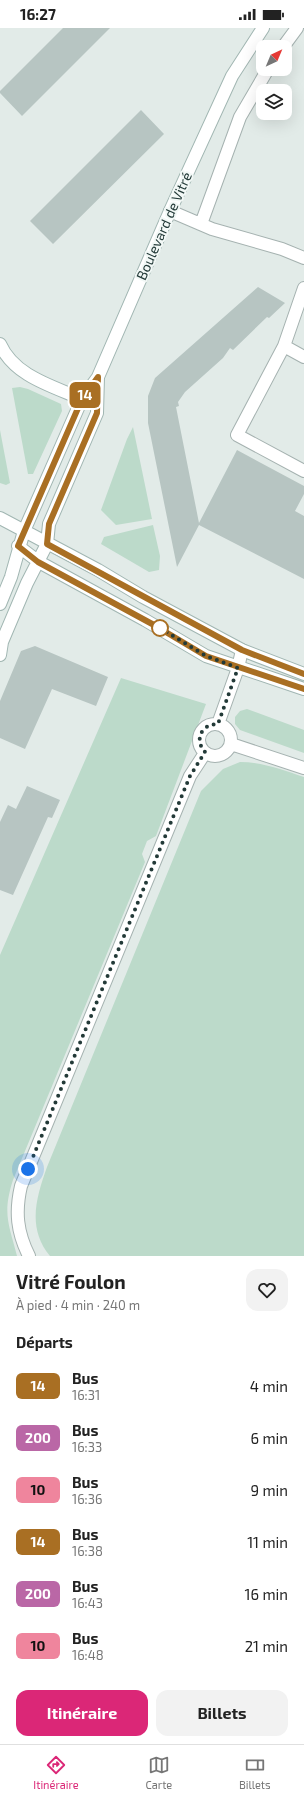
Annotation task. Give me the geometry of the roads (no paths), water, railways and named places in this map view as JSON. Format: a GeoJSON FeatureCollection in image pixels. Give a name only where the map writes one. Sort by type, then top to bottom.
{"type":"FeatureCollection","features":[{"type":"Feature","properties":{"kind":"main road"},"geometry":{"type":"LineString","coordinates":[[288,40],[297,28]]}},
{"type":"Feature","properties":{"kind":"main road","name":"Boulevard de Vitré"},"geometry":{"type":"LineString","coordinates":[[0,604],[11,577],[18,546],[82,399],[98,377],[170,211],[232,76],[260,33]]}},
{"type":"Feature","properties":{"kind":"main road"},"geometry":{"type":"LineString","coordinates":[[201,224],[240,117],[264,76]]}},
{"type":"Feature","properties":{"kind":"main road"},"geometry":{"type":"LineString","coordinates":[[170,211],[212,230],[282,249],[304,258]]}},
{"type":"Feature","properties":{"kind":"main road"},"geometry":{"type":"LineString","coordinates":[[304,288],[284,346],[237,435],[304,471]]}},
{"type":"Feature","properties":{"kind":"main road"},"geometry":{"type":"LineString","coordinates":[[0,344],[16,367],[25,374],[82,399]]}},
{"type":"Feature","properties":{"kind":"main road"},"geometry":{"type":"LineString","coordinates":[[284,346],[304,357]]}},
{"type":"Feature","properties":{"kind":"main road","name":"Boulevard de Vitré"},"geometry":{"type":"LineString","coordinates":[[0,655],[2,642],[27,583],[47,544],[49,524],[97,413],[98,377]]}},
{"type":"Feature","properties":{"kind":"main road"},"geometry":{"type":"LineString","coordinates":[[0,518],[98,570],[143,597],[242,650],[304,674]]}},
{"type":"Feature","properties":{"kind":"main road"},"geometry":{"type":"LineString","coordinates":[[18,546],[38,562],[157,626],[206,656],[304,689]]}},
{"type":"Feature","properties":{"kind":"main road"},"geometry":{"type":"LineString","coordinates":[[218,724],[238,668],[242,650]]}},
{"type":"Feature","properties":{"kind":"main road"},"geometry":{"type":"LineString","coordinates":[[218,724],[223,726],[230,733],[231,744],[229,749],[221,755],[215,756],[205,752],[200,744],[201,733],[208,726],[218,724]]}},
{"type":"Feature","properties":{"kind":"main road"},"geometry":{"type":"LineString","coordinates":[[231,744],[304,768]]}},
{"type":"Feature","properties":{"kind":"main road"},"geometry":{"type":"LineString","coordinates":[[29,1256],[23,1245],[17,1220],[16,1210],[21,1186],[190,776],[205,752]]}}]}
